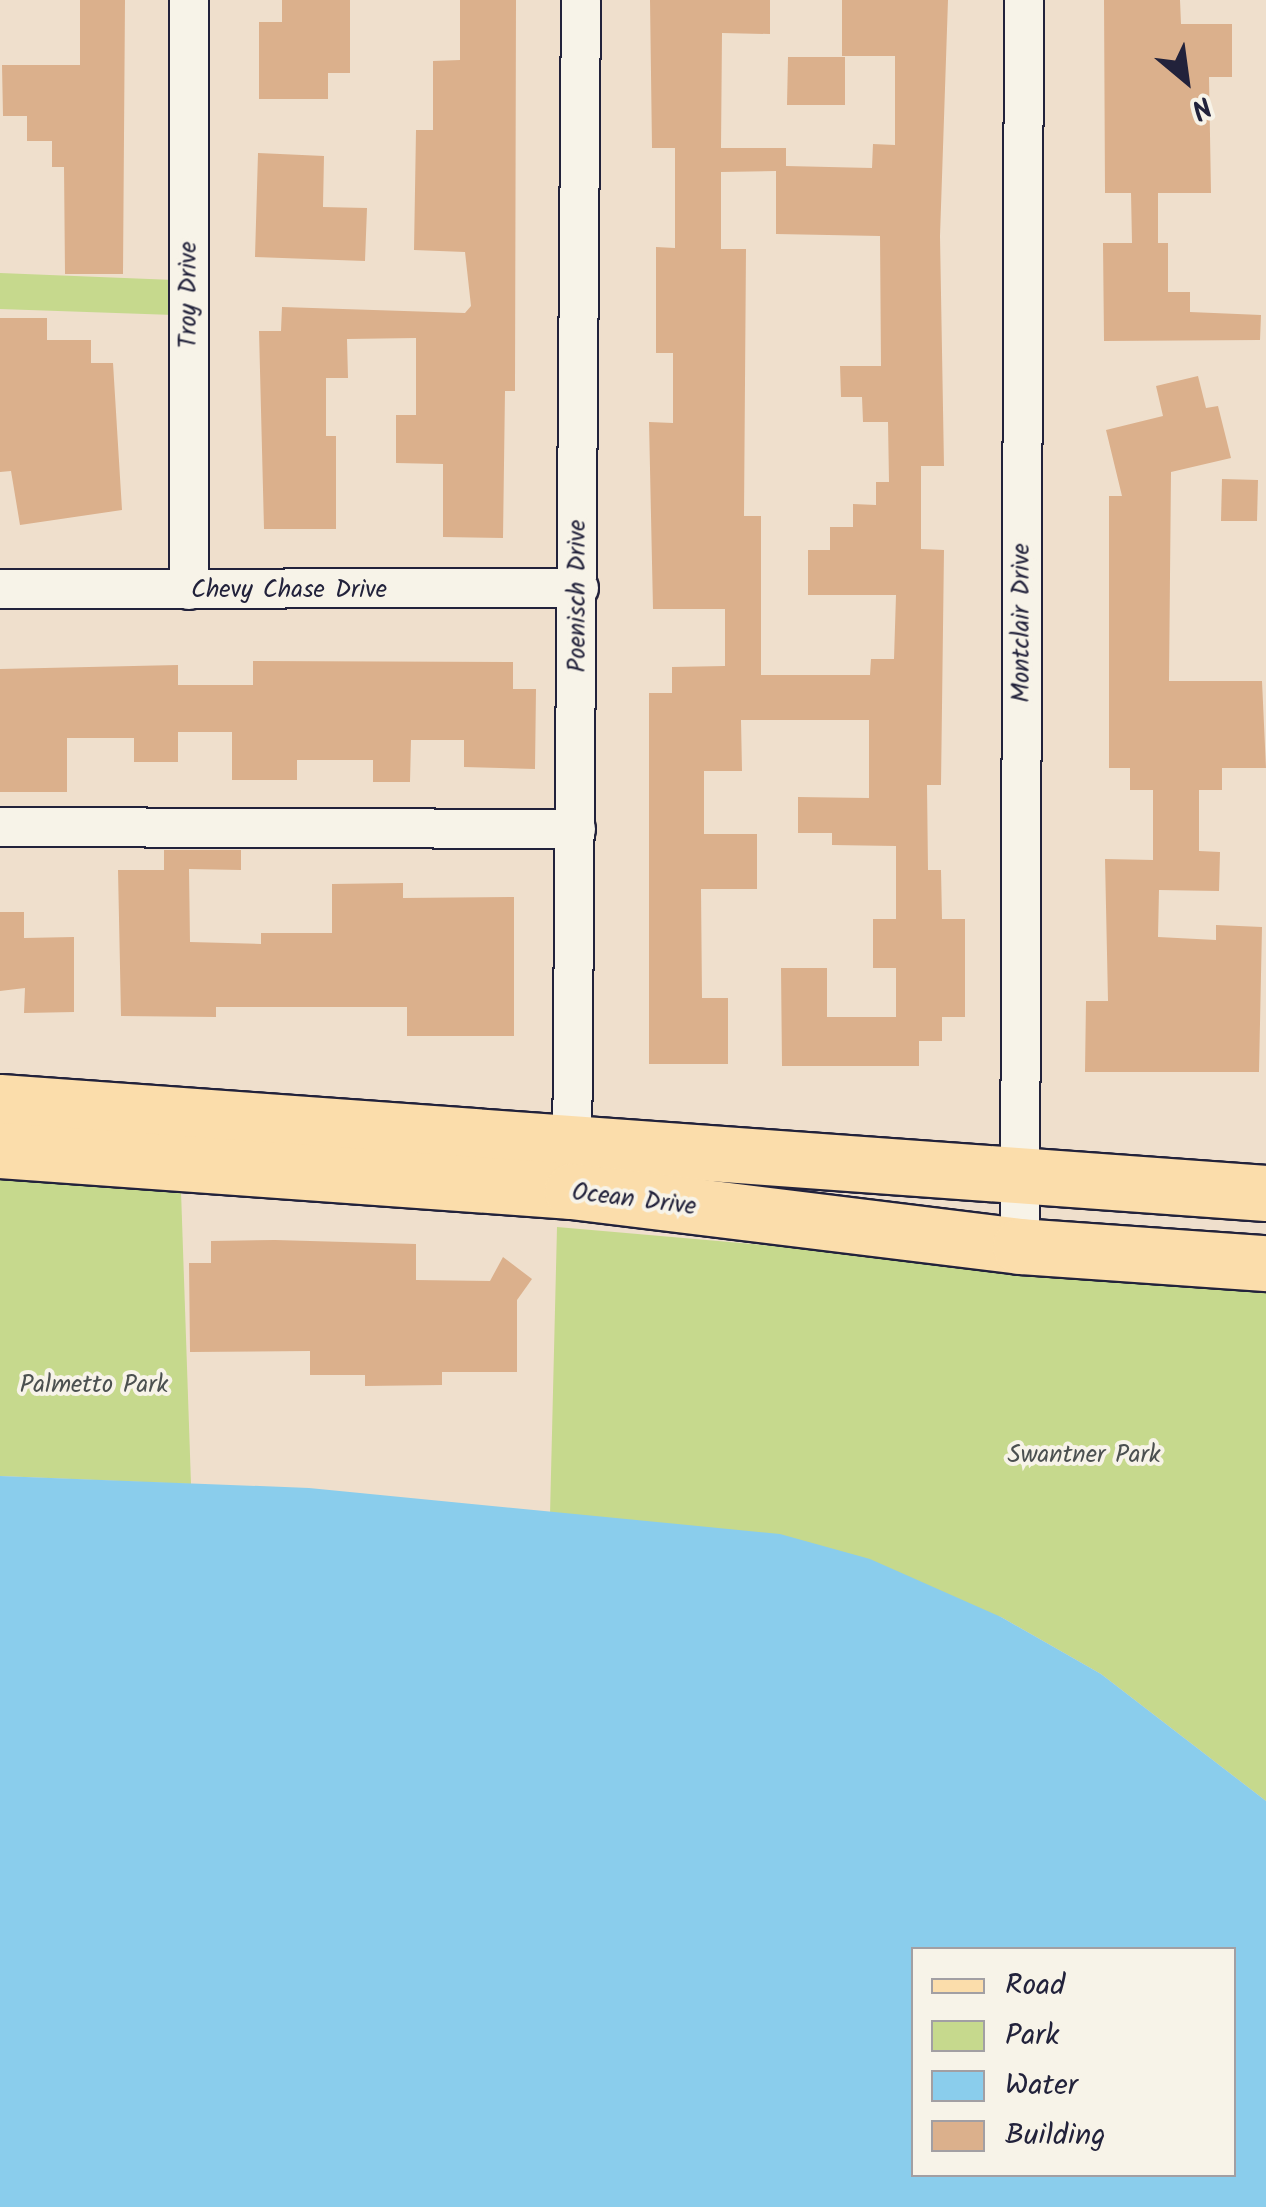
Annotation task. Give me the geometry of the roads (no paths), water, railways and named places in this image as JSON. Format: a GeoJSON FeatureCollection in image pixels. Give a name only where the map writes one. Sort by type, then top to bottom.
{"type":"FeatureCollection","features":[{"type":"Feature","properties":{"kind":"main road","name":"Ocean Drive"},"geometry":{"type":"LineString","coordinates":[[0,1102],[255,1145],[572,1169],[1020,1180],[1266,1194]]}},
{"type":"Feature","properties":{"kind":"main road","name":"Ocean Drive"},"geometry":{"type":"LineString","coordinates":[[0,1150],[255,1145]]}},
{"type":"Feature","properties":{"kind":"main road","name":"Ocean Drive"},"geometry":{"type":"LineString","coordinates":[[572,1169],[1020,1246],[1266,1263]]}},
{"type":"Feature","properties":{"kind":"street","name":"Troy Drive"},"geometry":{"type":"LineString","coordinates":[[189,0],[190,590]]}},
{"type":"Feature","properties":{"kind":"street","name":"Poenisch Drive"},"geometry":{"type":"LineString","coordinates":[[572,1169],[581,0]]}},
{"type":"Feature","properties":{"kind":"street","name":"Montclair Drive"},"geometry":{"type":"LineString","coordinates":[[1020,1246],[1024,0]]}},
{"type":"Feature","properties":{"kind":"street","name":"Chevy Chase Drive"},"geometry":{"type":"LineString","coordinates":[[0,589],[579,588]]}},
{"type":"Feature","properties":{"kind":"street"},"geometry":{"type":"LineString","coordinates":[[0,827],[576,830]]}},
{"type":"Feature","properties":{"kind":"water"},"geometry":{"type":"Polygon","coordinates":[[[0,1476],[309,1488],[780,1534],[870,1559],[1001,1617],[1101,1674],[1266,1801],[1266,2207],[0,2207],[0,1476]]]}},
{"type":"Feature","properties":{"kind":"park label","name":"Palmetto Park"},"geometry":{"type":"Point","coordinates":[94,1385]}},
{"type":"Feature","properties":{"kind":"park label","name":"Swantner Park"},"geometry":{"type":"Point","coordinates":[1084,1455]}}]}
